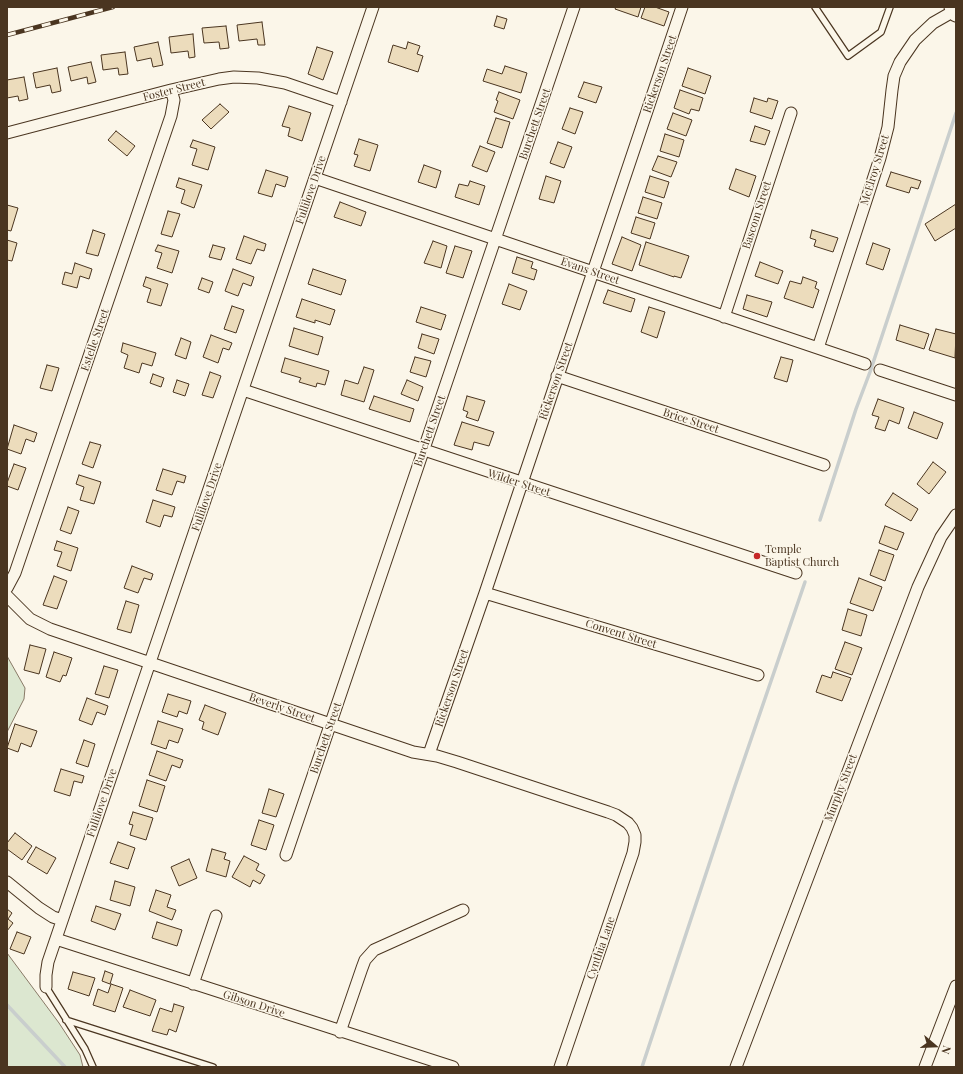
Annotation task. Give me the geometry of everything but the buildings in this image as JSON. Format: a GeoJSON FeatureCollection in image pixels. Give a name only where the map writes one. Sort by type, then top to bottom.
{"type":"FeatureCollection","features":[{"type":"Feature","properties":{"kind":"street","name":"Fullilove Drive"},"geometry":{"type":"LineString","coordinates":[[46,987],[46,969],[62,920],[373,7]]}},
{"type":"Feature","properties":{"kind":"street","name":"Burchett Street"},"geometry":{"type":"LineString","coordinates":[[286,855],[574,7]]}},
{"type":"Feature","properties":{"kind":"street","name":"Rickerson Street"},"geometry":{"type":"LineString","coordinates":[[429,754],[485,593],[682,7]]}},
{"type":"Feature","properties":{"kind":"street","name":"McElroy Street"},"geometry":{"type":"LineString","coordinates":[[818,348],[880,158],[888,127],[894,76],[900,62],[915,40],[933,23],[954,11]]}},
{"type":"Feature","properties":{"kind":"street","name":"Foster Street"},"geometry":{"type":"LineString","coordinates":[[7,133],[218,79],[247,77],[285,83],[341,102]]}},
{"type":"Feature","properties":{"kind":"street","name":"Estelle Street"},"geometry":{"type":"LineString","coordinates":[[7,588],[16,573],[171,116],[174,100],[171,90]]}},
{"type":"Feature","properties":{"kind":"street","name":"Bascom Street"},"geometry":{"type":"LineString","coordinates":[[724,317],[791,113]]}},
{"type":"Feature","properties":{"kind":"street","name":"Evans Street"},"geometry":{"type":"LineString","coordinates":[[315,178],[865,364]]}},
{"type":"Feature","properties":{"kind":"street"},"geometry":{"type":"LineString","coordinates":[[880,370],[956,395]]}},
{"type":"Feature","properties":{"kind":"street","name":"Brice Street"},"geometry":{"type":"LineString","coordinates":[[557,376],[824,465]]}},
{"type":"Feature","properties":{"kind":"street","name":"Wilder Street"},"geometry":{"type":"LineString","coordinates":[[243,390],[796,573]]}},
{"type":"Feature","properties":{"kind":"street","name":"Murphy Street"},"geometry":{"type":"LineString","coordinates":[[736,1067],[918,587],[941,537],[956,515]]}},
{"type":"Feature","properties":{"kind":"street","name":"Convent Street"},"geometry":{"type":"LineString","coordinates":[[485,593],[758,675]]}},
{"type":"Feature","properties":{"kind":"street","name":"Beverly Street"},"geometry":{"type":"LineString","coordinates":[[7,596],[22,612],[40,625],[413,752],[429,754],[458,762],[608,812],[624,820],[632,828]]}},
{"type":"Feature","properties":{"kind":"street","name":"Cynthia Lane"},"geometry":{"type":"LineString","coordinates":[[560,1067],[633,853],[635,835],[632,828]]}},
{"type":"Feature","properties":{"kind":"street"},"geometry":{"type":"LineString","coordinates":[[7,882],[46,913],[62,920]]}},
{"type":"Feature","properties":{"kind":"street"},"geometry":{"type":"LineString","coordinates":[[340,1032],[365,960],[374,950],[463,910]]}},
{"type":"Feature","properties":{"kind":"street"},"geometry":{"type":"LineString","coordinates":[[193,984],[216,916]]}},
{"type":"Feature","properties":{"kind":"street","name":"Gibson Drive"},"geometry":{"type":"LineString","coordinates":[[56,939],[340,1032],[453,1067]]}},
{"type":"Feature","properties":{"kind":"street"},"geometry":{"type":"LineString","coordinates":[[925,1067],[956,986]]}},
{"type":"Feature","properties":{"kind":"lane"},"geometry":{"type":"LineString","coordinates":[[815,7],[848,56],[881,32],[890,7]]}},
{"type":"Feature","properties":{"kind":"lane"},"geometry":{"type":"LineString","coordinates":[[46,987],[85,1049],[94,1067]]}},
{"type":"Feature","properties":{"kind":"lane"},"geometry":{"type":"LineString","coordinates":[[66,1020],[212,1067]]}},
{"type":"Feature","properties":{"kind":"green space"},"geometry":{"type":"Polygon","coordinates":[[[7,656],[25,688],[24,699],[7,732],[7,656]]]}},
{"type":"Feature","properties":{"kind":"green space"},"geometry":{"type":"Polygon","coordinates":[[[7,953],[59,1023],[80,1055],[83,1067],[7,1067],[7,953]]]}},
{"type":"Feature","properties":{"kind":"waterway"},"geometry":{"type":"LineString","coordinates":[[820,520],[956,113]]}},
{"type":"Feature","properties":{"kind":"waterway"},"geometry":{"type":"LineString","coordinates":[[642,1067],[735,786],[805,582]]}},
{"type":"Feature","properties":{"kind":"waterway"},"geometry":{"type":"LineString","coordinates":[[7,1005],[65,1067]]}},
{"type":"Feature","properties":{"kind":"railway"},"geometry":{"type":"LineString","coordinates":[[7,35],[113,7]]}},
{"type":"Feature","properties":{"kind":"place","name":"Temple Baptist Church"},"geometry":{"type":"Point","coordinates":[757,556]}}]}
